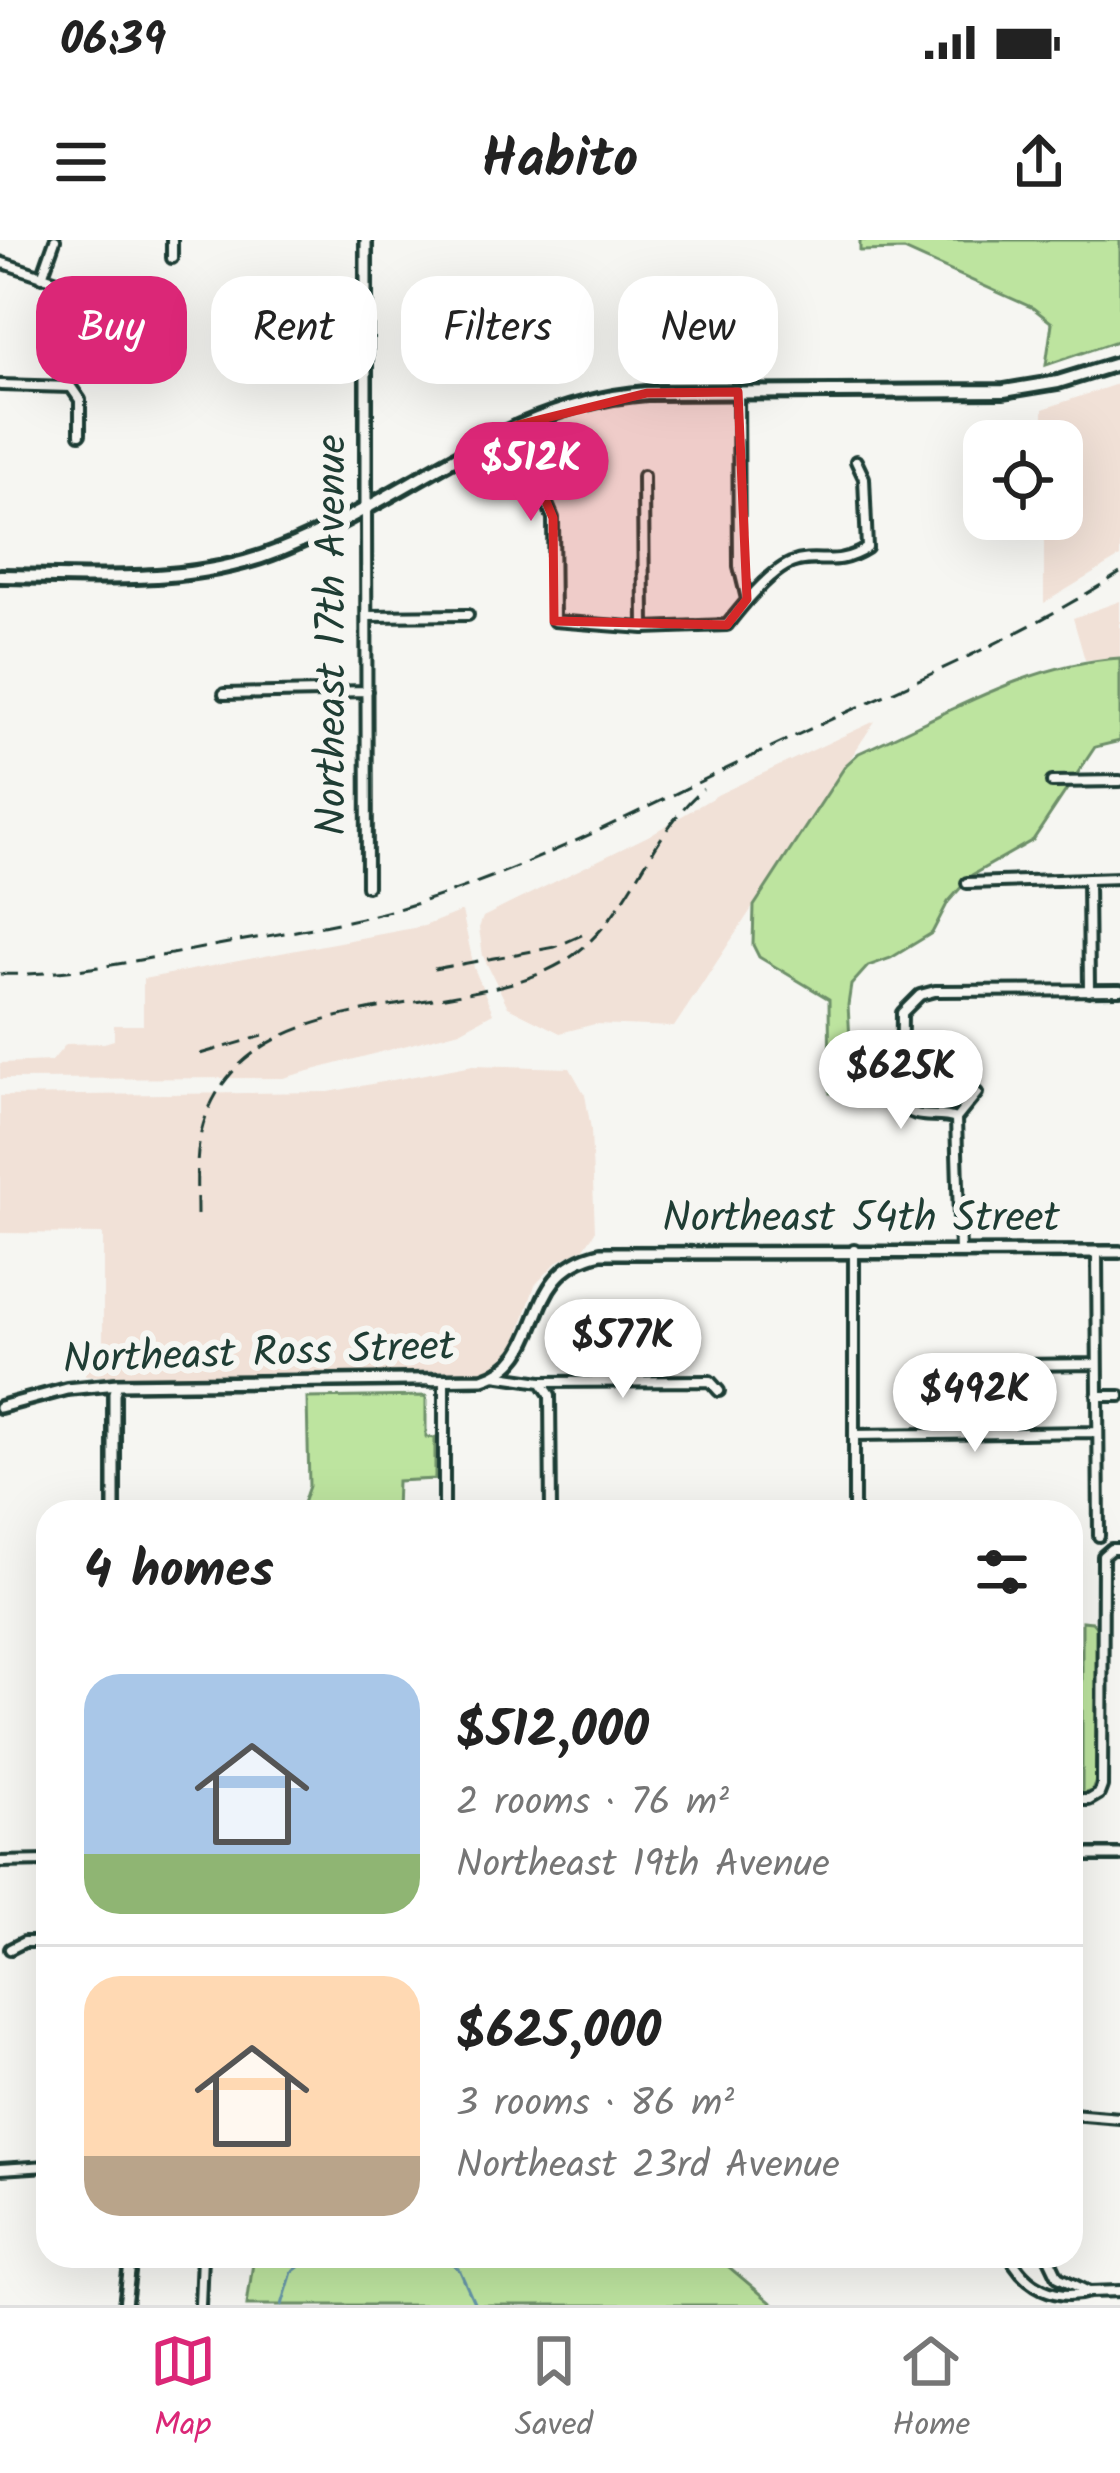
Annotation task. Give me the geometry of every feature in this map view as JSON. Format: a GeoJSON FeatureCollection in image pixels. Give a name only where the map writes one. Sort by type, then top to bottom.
{"type":"FeatureCollection","features":[{"type":"Feature","properties":{"kind":"main road"},"geometry":{"type":"LineString","coordinates":[[0,576],[133,576],[227,567],[302,541],[514,426],[561,408],[628,394],[1004,391],[1058,382],[1120,363]]}},
{"type":"Feature","properties":{"kind":"street"},"geometry":{"type":"LineString","coordinates":[[42,276],[55,240]]}},
{"type":"Feature","properties":{"kind":"street"},"geometry":{"type":"LineString","coordinates":[[172,240],[172,258]]}},
{"type":"Feature","properties":{"kind":"street","name":"Northeast 17th Avenue"},"geometry":{"type":"LineString","coordinates":[[366,240],[367,886]]}},
{"type":"Feature","properties":{"kind":"street"},"geometry":{"type":"LineString","coordinates":[[0,262],[39,276]]}},
{"type":"Feature","properties":{"kind":"street"},"geometry":{"type":"LineString","coordinates":[[0,386],[70,387],[80,400],[80,434]]}},
{"type":"Feature","properties":{"kind":"street"},"geometry":{"type":"LineString","coordinates":[[738,392],[739,566],[747,599]]}},
{"type":"Feature","properties":{"kind":"street"},"geometry":{"type":"LineString","coordinates":[[514,426],[553,518],[554,621],[644,628],[727,625],[747,599],[792,563],[847,561],[867,548],[864,478],[856,461]]}},
{"type":"Feature","properties":{"kind":"street"},"geometry":{"type":"LineString","coordinates":[[643,476],[644,628]]}},
{"type":"Feature","properties":{"kind":"street"},"geometry":{"type":"LineString","coordinates":[[368,616],[468,615]]}},
{"type":"Feature","properties":{"kind":"street"},"geometry":{"type":"LineString","coordinates":[[224,694],[367,691]]}},
{"type":"Feature","properties":{"kind":"street"},"geometry":{"type":"LineString","coordinates":[[1052,782],[1120,781]]}},
{"type":"Feature","properties":{"kind":"street"},"geometry":{"type":"LineString","coordinates":[[968,883],[1120,878]]}},
{"type":"Feature","properties":{"kind":"street"},"geometry":{"type":"LineString","coordinates":[[1088,879],[1089,991]]}},
{"type":"Feature","properties":{"kind":"street"},"geometry":{"type":"LineString","coordinates":[[956,1119],[917,1115],[901,1103],[899,1028],[909,1003],[935,991],[1120,990]]}},
{"type":"Feature","properties":{"kind":"street"},"geometry":{"type":"LineString","coordinates":[[960,1252],[956,1119],[977,1093]]}},
{"type":"Feature","properties":{"kind":"street"},"geometry":{"type":"LineString","coordinates":[[854,1250],[854,1500]]}},
{"type":"Feature","properties":{"kind":"street","name":"Northeast 54th Street"},"geometry":{"type":"LineString","coordinates":[[601,1252],[1120,1252]]}},
{"type":"Feature","properties":{"kind":"street","name":"Northeast Ross Street"},"geometry":{"type":"LineString","coordinates":[[0,1407],[67,1389],[117,1384],[444,1382],[494,1375],[520,1353],[552,1282],[579,1260],[601,1252]]}},
{"type":"Feature","properties":{"kind":"street"},"geometry":{"type":"LineString","coordinates":[[1097,1252],[1099,1536]]}},
{"type":"Feature","properties":{"kind":"street"},"geometry":{"type":"LineString","coordinates":[[952,1366],[1097,1364]]}},
{"type":"Feature","properties":{"kind":"street"},"geometry":{"type":"LineString","coordinates":[[494,1375],[541,1382],[710,1381],[719,1391]]}},
{"type":"Feature","properties":{"kind":"street"},"geometry":{"type":"LineString","coordinates":[[444,1382],[444,1500]]}},
{"type":"Feature","properties":{"kind":"street"},"geometry":{"type":"LineString","coordinates":[[541,1382],[550,1395],[551,1500]]}},
{"type":"Feature","properties":{"kind":"street"},"geometry":{"type":"LineString","coordinates":[[114,1500],[117,1384]]}},
{"type":"Feature","properties":{"kind":"street"},"geometry":{"type":"LineString","coordinates":[[1097,1396],[1120,1396]]}},
{"type":"Feature","properties":{"kind":"street"},"geometry":{"type":"LineString","coordinates":[[854,1435],[1096,1432]]}},
{"type":"Feature","properties":{"kind":"street"},"geometry":{"type":"LineString","coordinates":[[1083,1800],[1100,1794],[1102,1786],[1103,1556],[1120,1549]]}},
{"type":"Feature","properties":{"kind":"street"},"geometry":{"type":"LineString","coordinates":[[1083,1856],[1120,1855]]}},
{"type":"Feature","properties":{"kind":"street"},"geometry":{"type":"LineString","coordinates":[[0,1862],[36,1861]]}},
{"type":"Feature","properties":{"kind":"street"},"geometry":{"type":"LineString","coordinates":[[10,1949],[36,1942]]}},
{"type":"Feature","properties":{"kind":"street"},"geometry":{"type":"LineString","coordinates":[[1083,2115],[1120,2118]]}},
{"type":"Feature","properties":{"kind":"street"},"geometry":{"type":"LineString","coordinates":[[0,2169],[36,2167]]}},
{"type":"Feature","properties":{"kind":"street"},"geometry":{"type":"LineString","coordinates":[[125,2305],[130,2268]]}},
{"type":"Feature","properties":{"kind":"street"},"geometry":{"type":"LineString","coordinates":[[200,2305],[202,2268]]}},
{"type":"Feature","properties":{"kind":"street"},"geometry":{"type":"LineString","coordinates":[[1018,2268],[1049,2293],[1072,2297],[1089,2291],[1120,2291]]}},
{"type":"Feature","properties":{"kind":"street"},"geometry":{"type":"LineString","coordinates":[[1054,2268],[1058,2277],[1089,2291]]}},
{"type":"Feature","properties":{"kind":"highlighted area"},"geometry":{"type":"Polygon","coordinates":[[[738,392],[747,599],[727,625],[554,621],[553,518],[514,426],[647,393],[738,392]]]}},
{"type":"Feature","properties":{"kind":"shaded area"},"geometry":{"type":"Polygon","coordinates":[[[1120,383],[1120,557],[1044,603],[1044,540],[1083,540],[1083,420],[1043,420],[1043,409],[1120,383]]]}},
{"type":"Feature","properties":{"kind":"shaded area"},"geometry":{"type":"Polygon","coordinates":[[[1120,601],[1120,658],[1085,660],[1073,618],[1120,601]]]}},
{"type":"Feature","properties":{"kind":"shaded area"},"geometry":{"type":"Polygon","coordinates":[[[875,721],[674,1027],[595,1024],[560,1033],[508,1007],[483,956],[479,928],[483,917],[648,836],[719,794],[875,721]]]}},
{"type":"Feature","properties":{"kind":"shaded area"},"geometry":{"type":"Polygon","coordinates":[[[462,911],[474,968],[493,1013],[460,1031],[283,1078],[0,1079],[0,1063],[52,1061],[66,1044],[114,1040],[114,1025],[143,1025],[143,979],[424,926],[462,911]]]}},
{"type":"Feature","properties":{"kind":"shaded area"},"geometry":{"type":"Polygon","coordinates":[[[473,1065],[570,1068],[585,1095],[591,1129],[595,1232],[584,1248],[557,1262],[535,1285],[514,1348],[497,1365],[475,1373],[85,1376],[85,1368],[107,1368],[103,1234],[0,1233],[0,1096],[329,1092],[473,1065]]]}},
{"type":"Feature","properties":{"kind":"green space"},"geometry":{"type":"Polygon","coordinates":[[[860,240],[1120,240],[1120,340],[1046,365],[1052,323],[1033,308],[904,250],[860,251],[860,240]]]}},
{"type":"Feature","properties":{"kind":"green space"},"geometry":{"type":"Polygon","coordinates":[[[1120,658],[1120,741],[1095,747],[1033,840],[972,875],[948,902],[932,933],[868,966],[851,985],[853,1092],[830,1093],[829,999],[759,957],[753,945],[754,906],[846,765],[859,753],[1018,681],[1085,662],[1120,658]]]}},
{"type":"Feature","properties":{"kind":"green space"},"geometry":{"type":"Polygon","coordinates":[[[426,1396],[426,1437],[435,1438],[435,1479],[397,1481],[396,1500],[304,1500],[309,1486],[307,1398],[426,1396]]]}},
{"type":"Feature","properties":{"kind":"green space"},"geometry":{"type":"Polygon","coordinates":[[[1083,1621],[1097,1628],[1097,1778],[1092,1791],[1083,1794],[1083,1621]]]}},
{"type":"Feature","properties":{"kind":"green space"},"geometry":{"type":"Polygon","coordinates":[[[252,2268],[730,2268],[774,2305],[247,2305],[252,2268]]]}},
{"type":"Feature","properties":{"kind":"waterway"},"geometry":{"type":"LineString","coordinates":[[282,2305],[297,2268]]}},
{"type":"Feature","properties":{"kind":"waterway"},"geometry":{"type":"LineString","coordinates":[[457,2268],[475,2305]]}},
{"type":"Feature","properties":{"kind":"railway"},"geometry":{"type":"LineString","coordinates":[[0,974],[104,966],[315,928],[395,910],[469,885],[564,846],[960,660],[1120,573]]}},
{"type":"Feature","properties":{"kind":"railway"},"geometry":{"type":"LineString","coordinates":[[197,1215],[201,1133],[216,1095],[239,1065],[269,1043],[303,1027],[499,986],[568,959],[607,922],[667,830],[703,789]]}},
{"type":"Feature","properties":{"kind":"railway"},"geometry":{"type":"LineString","coordinates":[[434,969],[555,947],[582,935]]}},
{"type":"Feature","properties":{"kind":"railway"},"geometry":{"type":"LineString","coordinates":[[200,1054],[263,1036]]}}]}
